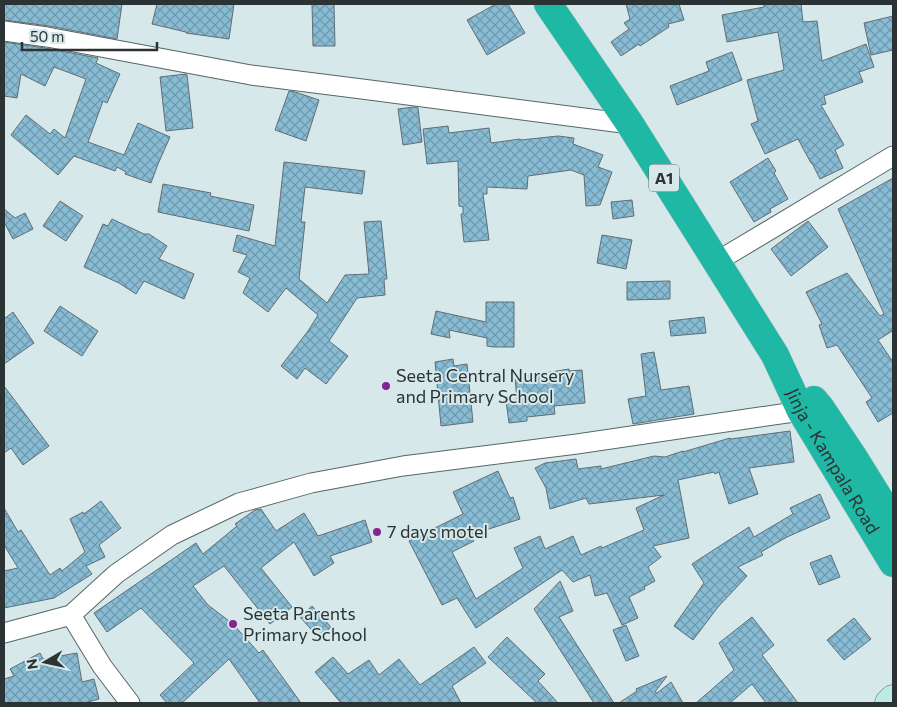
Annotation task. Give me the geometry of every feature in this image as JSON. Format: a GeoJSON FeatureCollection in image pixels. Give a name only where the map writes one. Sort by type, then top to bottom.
{"type":"FeatureCollection","features":[{"type":"Feature","properties":{"kind":"highway","name":"Jinja - Kampala Road"},"geometry":{"type":"LineString","coordinates":[[548,4],[630,124],[775,356],[801,411],[893,563]]}},
{"type":"Feature","properties":{"kind":"highway","name":"Jinja - Kampala Road"},"geometry":{"type":"LineString","coordinates":[[775,356],[820,407],[893,521]]}},
{"type":"Feature","properties":{"kind":"main road"},"geometry":{"type":"LineString","coordinates":[[889,703],[893,699]]}},
{"type":"Feature","properties":{"kind":"street"},"geometry":{"type":"LineString","coordinates":[[4,31],[47,37],[251,75],[630,124]]}},
{"type":"Feature","properties":{"kind":"street"},"geometry":{"type":"LineString","coordinates":[[716,262],[893,156]]}},
{"type":"Feature","properties":{"kind":"street"},"geometry":{"type":"LineString","coordinates":[[4,633],[70,615],[116,574],[172,535],[239,503],[302,485],[403,466],[577,444],[801,411]]}},
{"type":"Feature","properties":{"kind":"street"},"geometry":{"type":"LineString","coordinates":[[70,615],[102,666],[130,703]]}},
{"type":"Feature","properties":{"kind":"building"},"geometry":{"type":"Polygon","coordinates":[[[4,4],[122,4],[117,39],[49,26],[4,20],[4,4]]]}},
{"type":"Feature","properties":{"kind":"building"},"geometry":{"type":"Polygon","coordinates":[[[157,4],[234,4],[229,39],[186,33],[152,24],[157,4]]]}},
{"type":"Feature","properties":{"kind":"building"},"geometry":{"type":"Polygon","coordinates":[[[312,4],[334,4],[335,46],[313,46],[312,4]]]}},
{"type":"Feature","properties":{"kind":"building"},"geometry":{"type":"Polygon","coordinates":[[[496,4],[508,4],[525,33],[487,55],[467,20],[496,4]]]}},
{"type":"Feature","properties":{"kind":"building"},"geometry":{"type":"Polygon","coordinates":[[[626,4],[679,4],[684,20],[668,24],[669,27],[621,56],[611,42],[629,29],[624,23],[630,19],[626,4]]]}},
{"type":"Feature","properties":{"kind":"building"},"geometry":{"type":"Polygon","coordinates":[[[764,4],[801,4],[803,22],[817,21],[822,61],[866,44],[874,67],[859,72],[863,82],[824,96],[826,104],[821,105],[844,145],[835,150],[843,168],[820,179],[798,139],[765,154],[751,124],[758,121],[747,80],[784,70],[778,32],[727,42],[722,15],[764,7],[764,4]]]}},
{"type":"Feature","properties":{"kind":"building"},"geometry":{"type":"Polygon","coordinates":[[[893,16],[893,50],[871,55],[864,23],[893,16]]]}},
{"type":"Feature","properties":{"kind":"building"},"geometry":{"type":"Polygon","coordinates":[[[4,42],[98,58],[96,63],[120,74],[107,103],[103,101],[88,142],[124,155],[138,123],[170,137],[151,183],[125,174],[126,172],[117,167],[115,171],[74,156],[58,175],[11,135],[26,115],[50,134],[54,129],[65,138],[86,79],[54,67],[45,86],[21,74],[17,98],[4,96],[4,42]]]}},
{"type":"Feature","properties":{"kind":"building"},"geometry":{"type":"Polygon","coordinates":[[[732,52],[742,80],[677,105],[670,86],[709,71],[706,62],[732,52]]]}},
{"type":"Feature","properties":{"kind":"building"},"geometry":{"type":"Polygon","coordinates":[[[186,74],[193,128],[166,131],[160,77],[186,74]]]}},
{"type":"Feature","properties":{"kind":"building"},"geometry":{"type":"Polygon","coordinates":[[[289,91],[319,100],[306,141],[275,130],[289,91]]]}},
{"type":"Feature","properties":{"kind":"building"},"geometry":{"type":"Polygon","coordinates":[[[418,108],[422,142],[403,145],[398,109],[418,108]]]}},
{"type":"Feature","properties":{"kind":"building"},"geometry":{"type":"Polygon","coordinates":[[[448,126],[449,133],[489,128],[491,143],[558,136],[574,138],[573,144],[603,155],[598,167],[612,172],[600,205],[586,206],[584,175],[571,170],[528,176],[527,189],[487,187],[487,194],[483,194],[489,240],[464,242],[461,214],[463,214],[463,207],[459,206],[458,161],[427,164],[423,129],[448,126]]]}},
{"type":"Feature","properties":{"kind":"building"},"geometry":{"type":"Polygon","coordinates":[[[768,158],[788,199],[770,209],[771,212],[754,222],[730,182],[768,158]]]}},
{"type":"Feature","properties":{"kind":"building"},"geometry":{"type":"Polygon","coordinates":[[[284,162],[365,171],[362,194],[305,187],[301,222],[305,222],[299,279],[327,303],[345,275],[369,274],[364,222],[381,221],[387,279],[384,279],[385,295],[357,298],[329,341],[348,356],[326,384],[305,368],[297,379],[281,366],[318,315],[286,288],[268,312],[243,293],[250,278],[238,272],[247,255],[233,251],[237,235],[275,246],[284,162]]]}},
{"type":"Feature","properties":{"kind":"building"},"geometry":{"type":"Polygon","coordinates":[[[893,178],[893,335],[892,331],[878,340],[893,362],[893,413],[878,422],[866,402],[872,398],[837,345],[827,348],[819,325],[822,324],[806,292],[847,273],[880,316],[884,314],[838,209],[893,178]]]}},
{"type":"Feature","properties":{"kind":"building"},"geometry":{"type":"Polygon","coordinates":[[[163,184],[211,193],[210,196],[254,205],[249,231],[158,212],[163,184]]]}},
{"type":"Feature","properties":{"kind":"building"},"geometry":{"type":"Polygon","coordinates":[[[632,200],[634,216],[613,219],[611,202],[632,200]]]}},
{"type":"Feature","properties":{"kind":"building"},"geometry":{"type":"Polygon","coordinates":[[[60,201],[83,216],[66,241],[43,226],[60,201]]]}},
{"type":"Feature","properties":{"kind":"building"},"geometry":{"type":"Polygon","coordinates":[[[4,209],[15,218],[25,213],[33,229],[13,239],[4,222],[4,209]]]}},
{"type":"Feature","properties":{"kind":"building"},"geometry":{"type":"Polygon","coordinates":[[[112,219],[144,234],[149,234],[167,246],[159,259],[194,274],[184,299],[144,281],[136,294],[119,283],[84,267],[103,224],[108,226],[112,219]]]}},
{"type":"Feature","properties":{"kind":"building"},"geometry":{"type":"Polygon","coordinates":[[[808,221],[828,247],[791,276],[771,249],[808,221]]]}},
{"type":"Feature","properties":{"kind":"building"},"geometry":{"type":"Polygon","coordinates":[[[602,235],[632,240],[626,269],[597,263],[602,235]]]}},
{"type":"Feature","properties":{"kind":"building"},"geometry":{"type":"Polygon","coordinates":[[[670,281],[670,299],[627,300],[627,282],[670,281]]]}},
{"type":"Feature","properties":{"kind":"building"},"geometry":{"type":"Polygon","coordinates":[[[486,302],[514,302],[514,347],[487,346],[487,338],[449,330],[450,338],[431,334],[436,311],[486,322],[486,302]]]}},
{"type":"Feature","properties":{"kind":"building"},"geometry":{"type":"Polygon","coordinates":[[[60,306],[98,331],[82,356],[44,331],[60,306]]]}},
{"type":"Feature","properties":{"kind":"building"},"geometry":{"type":"Polygon","coordinates":[[[13,312],[34,343],[4,364],[4,319],[13,312]]]}},
{"type":"Feature","properties":{"kind":"building"},"geometry":{"type":"Polygon","coordinates":[[[704,317],[706,333],[671,336],[669,321],[704,317]]]}},
{"type":"Feature","properties":{"kind":"building"},"geometry":{"type":"Polygon","coordinates":[[[654,352],[661,390],[689,386],[694,414],[633,424],[628,399],[646,396],[641,354],[654,352]]]}},
{"type":"Feature","properties":{"kind":"building"},"geometry":{"type":"Polygon","coordinates":[[[453,359],[454,366],[467,364],[473,422],[441,426],[435,362],[453,359]]]}},
{"type":"Feature","properties":{"kind":"building"},"geometry":{"type":"Polygon","coordinates":[[[569,369],[569,371],[582,370],[585,403],[554,406],[555,414],[527,417],[527,421],[509,423],[506,401],[517,400],[515,378],[569,369]]]}},
{"type":"Feature","properties":{"kind":"building"},"geometry":{"type":"Polygon","coordinates":[[[4,386],[49,446],[23,465],[11,448],[4,453],[4,386]]]}},
{"type":"Feature","properties":{"kind":"building"},"geometry":{"type":"Polygon","coordinates":[[[790,431],[794,462],[749,468],[758,494],[729,504],[719,472],[678,480],[689,538],[653,546],[661,557],[648,567],[655,581],[644,587],[645,589],[629,597],[638,618],[622,625],[607,593],[595,596],[590,575],[573,582],[562,570],[476,628],[457,598],[442,605],[409,541],[463,514],[453,492],[498,471],[510,498],[513,497],[520,519],[470,535],[474,541],[452,552],[476,599],[523,568],[514,548],[540,536],[545,549],[573,536],[581,555],[601,546],[602,548],[644,530],[636,508],[664,495],[589,504],[586,498],[550,509],[546,488],[535,468],[545,463],[576,459],[578,469],[601,466],[601,469],[654,456],[665,457],[730,438],[790,431]]]}},
{"type":"Feature","properties":{"kind":"building"},"geometry":{"type":"Polygon","coordinates":[[[820,494],[830,518],[787,537],[761,552],[763,555],[738,567],[747,576],[718,607],[693,640],[674,626],[704,583],[692,564],[749,527],[754,537],[793,514],[790,508],[820,494]]]}},
{"type":"Feature","properties":{"kind":"building"},"geometry":{"type":"Polygon","coordinates":[[[101,501],[121,528],[99,545],[105,557],[86,566],[92,574],[54,598],[4,608],[4,571],[18,568],[4,545],[4,508],[18,532],[21,530],[50,575],[60,568],[62,571],[85,552],[70,519],[83,512],[84,514],[101,501]]]}},
{"type":"Feature","properties":{"kind":"building"},"geometry":{"type":"Polygon","coordinates":[[[261,509],[276,531],[304,513],[318,536],[365,520],[372,542],[330,556],[334,563],[314,576],[294,542],[261,568],[292,607],[270,624],[224,566],[193,586],[208,605],[233,624],[259,653],[263,650],[301,703],[260,703],[229,659],[182,703],[167,703],[160,695],[194,663],[141,608],[107,632],[94,613],[196,543],[203,554],[237,526],[235,524],[255,510],[261,509]]]}},
{"type":"Feature","properties":{"kind":"building"},"geometry":{"type":"Polygon","coordinates":[[[831,555],[840,577],[819,585],[810,563],[831,555]]]}},
{"type":"Feature","properties":{"kind":"building"},"geometry":{"type":"Polygon","coordinates":[[[560,581],[573,611],[559,617],[614,703],[594,703],[534,609],[560,581]]]}},
{"type":"Feature","properties":{"kind":"building"},"geometry":{"type":"Polygon","coordinates":[[[312,606],[331,627],[319,638],[300,617],[312,606]]]}},
{"type":"Feature","properties":{"kind":"building"},"geometry":{"type":"Polygon","coordinates":[[[752,617],[774,645],[762,655],[798,703],[766,703],[752,684],[730,703],[696,703],[734,670],[719,643],[752,617]]]}},
{"type":"Feature","properties":{"kind":"building"},"geometry":{"type":"Polygon","coordinates":[[[854,618],[871,639],[844,660],[827,640],[854,618]]]}},
{"type":"Feature","properties":{"kind":"building"},"geometry":{"type":"Polygon","coordinates":[[[626,625],[639,656],[626,661],[613,630],[626,625]]]}},
{"type":"Feature","properties":{"kind":"building"},"geometry":{"type":"Polygon","coordinates":[[[507,637],[545,674],[538,681],[558,703],[537,703],[488,657],[507,637]]]}},
{"type":"Feature","properties":{"kind":"building"},"geometry":{"type":"Polygon","coordinates":[[[474,647],[486,663],[452,686],[461,703],[341,703],[315,672],[333,657],[348,674],[369,660],[379,675],[399,659],[420,685],[474,647]]]}},
{"type":"Feature","properties":{"kind":"building"},"geometry":{"type":"Polygon","coordinates":[[[40,653],[43,659],[77,653],[82,682],[94,679],[99,699],[84,703],[4,703],[4,679],[14,676],[10,669],[40,653]]]}},
{"type":"Feature","properties":{"kind":"building"},"geometry":{"type":"Polygon","coordinates":[[[667,676],[655,692],[657,693],[671,682],[683,703],[619,703],[637,691],[636,689],[667,676]]]}},
{"type":"Feature","properties":{"kind":"place","name":"Seeta Central Nursery and Primary School"},"geometry":{"type":"Point","coordinates":[386,386]}},
{"type":"Feature","properties":{"kind":"place","name":"7 days motel"},"geometry":{"type":"Point","coordinates":[377,532]}},
{"type":"Feature","properties":{"kind":"place","name":"Seeta Parents Primary School"},"geometry":{"type":"Point","coordinates":[233,624]}}]}
